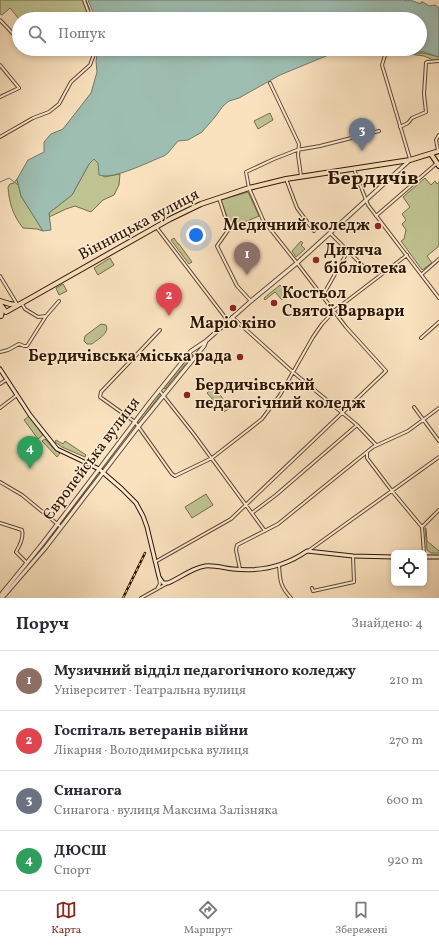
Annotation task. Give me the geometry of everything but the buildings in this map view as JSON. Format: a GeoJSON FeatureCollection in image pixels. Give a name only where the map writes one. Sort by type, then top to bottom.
{"type":"FeatureCollection","features":[{"type":"Feature","properties":{"kind":"main road","name":"Вінницька вулиця"},"geometry":{"type":"LineString","coordinates":[[7,311],[184,212],[219,198],[249,188],[286,179],[410,160],[439,151]]}},
{"type":"Feature","properties":{"kind":"main road"},"geometry":{"type":"LineString","coordinates":[[431,154],[438,164]]}},
{"type":"Feature","properties":{"kind":"main road"},"geometry":{"type":"LineString","coordinates":[[0,301],[7,311]]}},
{"type":"Feature","properties":{"kind":"main road"},"geometry":{"type":"LineString","coordinates":[[2,305],[20,304]]}},
{"type":"Feature","properties":{"kind":"main road"},"geometry":{"type":"LineString","coordinates":[[0,316],[2,305]]}},
{"type":"Feature","properties":{"kind":"street"},"geometry":{"type":"LineString","coordinates":[[84,0],[88,12]]}},
{"type":"Feature","properties":{"kind":"street"},"geometry":{"type":"LineString","coordinates":[[0,20],[12,33]]}},
{"type":"Feature","properties":{"kind":"street"},"geometry":{"type":"LineString","coordinates":[[0,137],[33,118],[50,112],[59,104],[71,82],[90,65],[93,56]]}},
{"type":"Feature","properties":{"kind":"street"},"geometry":{"type":"LineString","coordinates":[[385,56],[382,65],[410,160]]}},
{"type":"Feature","properties":{"kind":"street"},"geometry":{"type":"LineString","coordinates":[[400,127],[412,118],[426,112],[424,94],[426,63],[439,61]]}},
{"type":"Feature","properties":{"kind":"street"},"geometry":{"type":"LineString","coordinates":[[0,65],[19,88],[0,96]]}},
{"type":"Feature","properties":{"kind":"street"},"geometry":{"type":"LineString","coordinates":[[270,83],[299,144],[298,150],[301,177]]}},
{"type":"Feature","properties":{"kind":"street"},"geometry":{"type":"LineString","coordinates":[[155,562],[231,519],[386,371],[346,327],[263,220],[249,188],[246,172],[298,150],[379,131]]}},
{"type":"Feature","properties":{"kind":"street"},"geometry":{"type":"LineString","coordinates":[[439,135],[436,140],[439,151]]}},
{"type":"Feature","properties":{"kind":"street","name":"Європейська вулиця"},"geometry":{"type":"LineString","coordinates":[[0,596],[58,524],[159,390],[191,352],[206,341],[250,301],[297,263],[410,160]]}},
{"type":"Feature","properties":{"kind":"street"},"geometry":{"type":"LineString","coordinates":[[376,216],[438,164]]}},
{"type":"Feature","properties":{"kind":"street"},"geometry":{"type":"LineString","coordinates":[[354,169],[365,201],[439,298]]}},
{"type":"Feature","properties":{"kind":"street"},"geometry":{"type":"LineString","coordinates":[[286,179],[297,208],[314,231]]}},
{"type":"Feature","properties":{"kind":"street"},"geometry":{"type":"LineString","coordinates":[[219,198],[229,229],[217,246],[237,286],[250,301]]}},
{"type":"Feature","properties":{"kind":"street"},"geometry":{"type":"LineString","coordinates":[[156,227],[228,321]]}},
{"type":"Feature","properties":{"kind":"street"},"geometry":{"type":"LineString","coordinates":[[330,233],[367,270]]}},
{"type":"Feature","properties":{"kind":"street"},"geometry":{"type":"LineString","coordinates":[[322,297],[348,251]]}},
{"type":"Feature","properties":{"kind":"street"},"geometry":{"type":"LineString","coordinates":[[160,330],[101,392],[100,397],[135,422],[174,476],[212,458],[262,419],[294,373],[313,337],[322,324],[334,312],[407,255]]}},
{"type":"Feature","properties":{"kind":"street"},"geometry":{"type":"LineString","coordinates":[[421,274],[439,260]]}},
{"type":"Feature","properties":{"kind":"street"},"geometry":{"type":"LineString","coordinates":[[0,276],[25,309],[38,317],[46,316]]}},
{"type":"Feature","properties":{"kind":"street"},"geometry":{"type":"LineString","coordinates":[[0,352],[8,350],[19,344],[27,346],[46,316],[59,301]]}},
{"type":"Feature","properties":{"kind":"street"},"geometry":{"type":"LineString","coordinates":[[0,316],[7,311]]}},
{"type":"Feature","properties":{"kind":"street"},"geometry":{"type":"LineString","coordinates":[[232,317],[294,373],[357,425],[376,445]]}},
{"type":"Feature","properties":{"kind":"street"},"geometry":{"type":"LineString","coordinates":[[421,338],[439,322]]}},
{"type":"Feature","properties":{"kind":"street","name":"Європейська вулиця"},"geometry":{"type":"LineString","coordinates":[[2,598],[31,565],[163,395],[204,346],[206,341]]}},
{"type":"Feature","properties":{"kind":"street"},"geometry":{"type":"LineString","coordinates":[[0,369],[30,415],[57,449],[99,469],[130,496],[140,509],[147,527],[159,577],[160,584],[157,589]]}},
{"type":"Feature","properties":{"kind":"street"},"geometry":{"type":"LineString","coordinates":[[0,384],[6,380]]}},
{"type":"Feature","properties":{"kind":"street"},"geometry":{"type":"LineString","coordinates":[[159,390],[212,458],[265,531]]}},
{"type":"Feature","properties":{"kind":"street"},"geometry":{"type":"LineString","coordinates":[[0,408],[17,395]]}},
{"type":"Feature","properties":{"kind":"street"},"geometry":{"type":"LineString","coordinates":[[414,407],[439,441]]}},
{"type":"Feature","properties":{"kind":"street"},"geometry":{"type":"LineString","coordinates":[[240,570],[236,550],[237,545],[278,524],[376,445],[408,431],[439,408]]}},
{"type":"Feature","properties":{"kind":"street"},"geometry":{"type":"LineString","coordinates":[[252,513],[276,496],[357,425]]}},
{"type":"Feature","properties":{"kind":"street"},"geometry":{"type":"LineString","coordinates":[[367,452],[367,458],[422,527],[424,550]]}},
{"type":"Feature","properties":{"kind":"street"},"geometry":{"type":"LineString","coordinates":[[141,598],[168,583],[205,566],[240,570],[256,569],[279,565],[297,558],[439,457]]}},
{"type":"Feature","properties":{"kind":"street"},"geometry":{"type":"LineString","coordinates":[[0,482],[22,495],[61,527]]}},
{"type":"Feature","properties":{"kind":"street"},"geometry":{"type":"LineString","coordinates":[[422,527],[439,510]]}},
{"type":"Feature","properties":{"kind":"street"},"geometry":{"type":"LineString","coordinates":[[0,523],[22,530],[23,533],[20,547],[16,552],[27,563]]}},
{"type":"Feature","properties":{"kind":"street"},"geometry":{"type":"LineString","coordinates":[[307,551],[353,556],[391,557]]}},
{"type":"Feature","properties":{"kind":"street"},"geometry":{"type":"LineString","coordinates":[[312,588],[313,591],[354,582],[353,556]]}},
{"type":"Feature","properties":{"kind":"street"},"geometry":{"type":"LineString","coordinates":[[427,557],[439,557]]}},
{"type":"Feature","properties":{"kind":"street"},"geometry":{"type":"LineString","coordinates":[[279,565],[280,583],[290,598]]}},
{"type":"Feature","properties":{"kind":"street"},"geometry":{"type":"LineString","coordinates":[[159,577],[162,583],[168,583]]}},
{"type":"Feature","properties":{"kind":"green space"},"geometry":{"type":"Polygon","coordinates":[[[0,0],[86,0],[90,10],[89,12],[13,12],[10,8],[2,15],[0,14],[0,0]]]}},
{"type":"Feature","properties":{"kind":"green space"},"geometry":{"type":"Polygon","coordinates":[[[427,54],[439,57],[439,60],[433,60],[424,56],[427,56],[427,54]]]}},
{"type":"Feature","properties":{"kind":"green space"},"geometry":{"type":"Polygon","coordinates":[[[270,113],[273,120],[258,129],[254,121],[270,113]]]}},
{"type":"Feature","properties":{"kind":"green space"},"geometry":{"type":"Polygon","coordinates":[[[94,159],[98,163],[104,177],[120,174],[119,185],[114,195],[103,200],[91,212],[75,206],[49,217],[49,213],[72,195],[89,164],[94,159]]]}},
{"type":"Feature","properties":{"kind":"green space"},"geometry":{"type":"Polygon","coordinates":[[[425,178],[431,185],[435,181],[437,184],[439,182],[439,246],[427,256],[432,263],[422,270],[401,241],[404,239],[406,230],[402,224],[406,220],[402,214],[410,207],[403,197],[425,178]]]}},
{"type":"Feature","properties":{"kind":"green space"},"geometry":{"type":"Polygon","coordinates":[[[17,179],[21,196],[43,231],[23,228],[14,214],[9,198],[8,187],[17,179]]]}},
{"type":"Feature","properties":{"kind":"green space"},"geometry":{"type":"Polygon","coordinates":[[[248,192],[259,216],[231,228],[221,200],[248,192]]]}},
{"type":"Feature","properties":{"kind":"green space"},"geometry":{"type":"Polygon","coordinates":[[[174,238],[192,262],[189,264],[171,240],[174,238]]]}},
{"type":"Feature","properties":{"kind":"green space"},"geometry":{"type":"Polygon","coordinates":[[[301,241],[303,243],[301,245],[305,249],[296,257],[292,251],[301,241]]]}},
{"type":"Feature","properties":{"kind":"green space"},"geometry":{"type":"Polygon","coordinates":[[[110,258],[114,265],[98,275],[94,268],[110,258]]]}},
{"type":"Feature","properties":{"kind":"green space"},"geometry":{"type":"Polygon","coordinates":[[[63,284],[67,291],[59,295],[56,288],[63,284]]]}},
{"type":"Feature","properties":{"kind":"green space"},"geometry":{"type":"Polygon","coordinates":[[[280,285],[287,292],[282,296],[282,300],[275,292],[265,300],[264,298],[280,285]]]}},
{"type":"Feature","properties":{"kind":"green space"},"geometry":{"type":"Polygon","coordinates":[[[101,324],[106,325],[107,328],[105,333],[92,344],[87,344],[84,341],[85,336],[101,324]]]}},
{"type":"Feature","properties":{"kind":"green space"},"geometry":{"type":"Polygon","coordinates":[[[191,353],[193,355],[165,389],[162,387],[191,353]]]}},
{"type":"Feature","properties":{"kind":"green space"},"geometry":{"type":"Polygon","coordinates":[[[214,387],[230,408],[224,412],[207,393],[214,387]]]}},
{"type":"Feature","properties":{"kind":"green space"},"geometry":{"type":"Polygon","coordinates":[[[159,392],[161,394],[139,423],[136,421],[159,392]]]}},
{"type":"Feature","properties":{"kind":"green space"},"geometry":{"type":"Polygon","coordinates":[[[29,416],[43,435],[38,439],[24,420],[29,416]]]}},
{"type":"Feature","properties":{"kind":"green space"},"geometry":{"type":"Polygon","coordinates":[[[133,425],[136,427],[104,470],[101,468],[133,425]]]}},
{"type":"Feature","properties":{"kind":"green space"},"geometry":{"type":"Polygon","coordinates":[[[45,439],[60,453],[57,457],[42,441],[45,439]]]}},
{"type":"Feature","properties":{"kind":"green space"},"geometry":{"type":"Polygon","coordinates":[[[56,440],[63,444],[65,441],[86,455],[85,457],[62,447],[55,442],[56,440]]]}},
{"type":"Feature","properties":{"kind":"green space"},"geometry":{"type":"Polygon","coordinates":[[[98,472],[101,474],[63,523],[61,522],[98,472]]]}},
{"type":"Feature","properties":{"kind":"green space"},"geometry":{"type":"Polygon","coordinates":[[[206,494],[213,505],[192,518],[185,507],[206,494]]]}},
{"type":"Feature","properties":{"kind":"green space"},"geometry":{"type":"Polygon","coordinates":[[[57,527],[59,529],[4,596],[2,594],[35,556],[57,527]]]}},
{"type":"Feature","properties":{"kind":"green space"},"geometry":{"type":"Polygon","coordinates":[[[425,528],[427,541],[439,551],[439,553],[431,553],[427,550],[425,528]]]}},
{"type":"Feature","properties":{"kind":"shaded area"},"geometry":{"type":"Polygon","coordinates":[[[88,0],[410,0],[421,4],[421,2],[423,2],[429,6],[435,5],[439,8],[439,57],[427,53],[427,12],[93,12],[88,0]]]}},
{"type":"Feature","properties":{"kind":"shaded area"},"geometry":{"type":"Polygon","coordinates":[[[97,56],[326,56],[280,75],[239,98],[229,101],[223,106],[202,132],[188,140],[178,141],[164,156],[122,173],[105,176],[99,175],[98,163],[94,159],[89,164],[72,195],[49,213],[51,230],[43,231],[21,196],[17,179],[28,160],[44,152],[44,142],[51,134],[63,129],[91,93],[97,72],[97,56]]]}},
{"type":"Feature","properties":{"kind":"waterway"},"geometry":{"type":"LineString","coordinates":[[0,182],[9,178],[18,185]]}},
{"type":"Feature","properties":{"kind":"railway"},"geometry":{"type":"LineString","coordinates":[[123,598],[145,553]]}},
{"type":"Feature","properties":{"kind":"place","name":"Синагога"},"geometry":{"type":"Point","coordinates":[362,151]}},
{"type":"Feature","properties":{"kind":"place","name":"Медичний коледж"},"geometry":{"type":"Point","coordinates":[378,226]}},
{"type":"Feature","properties":{"kind":"place","name":"Дитяча бібліотека"},"geometry":{"type":"Point","coordinates":[316,260]}},
{"type":"Feature","properties":{"kind":"place","name":"Музичний відділ педагогічного коледжу"},"geometry":{"type":"Point","coordinates":[247,275]}},
{"type":"Feature","properties":{"kind":"place","name":"Костьол Святої Варвари"},"geometry":{"type":"Point","coordinates":[274,303]}},
{"type":"Feature","properties":{"kind":"place","name":"Маріо кіно"},"geometry":{"type":"Point","coordinates":[233,308]}},
{"type":"Feature","properties":{"kind":"place","name":"Госпіталь ветеранів війни"},"geometry":{"type":"Point","coordinates":[169,316]}},
{"type":"Feature","properties":{"kind":"place","name":"Бердичівська міська рада"},"geometry":{"type":"Point","coordinates":[240,357]}},
{"type":"Feature","properties":{"kind":"place","name":"Бердичівський педагогічний коледж"},"geometry":{"type":"Point","coordinates":[187,395]}},
{"type":"Feature","properties":{"kind":"place","name":"ДЮСШ"},"geometry":{"type":"Point","coordinates":[30,469]}},
{"type":"Feature","properties":{"kind":"district","name":"Бердичів"},"geometry":{"type":"Point","coordinates":[373,179]}}]}
